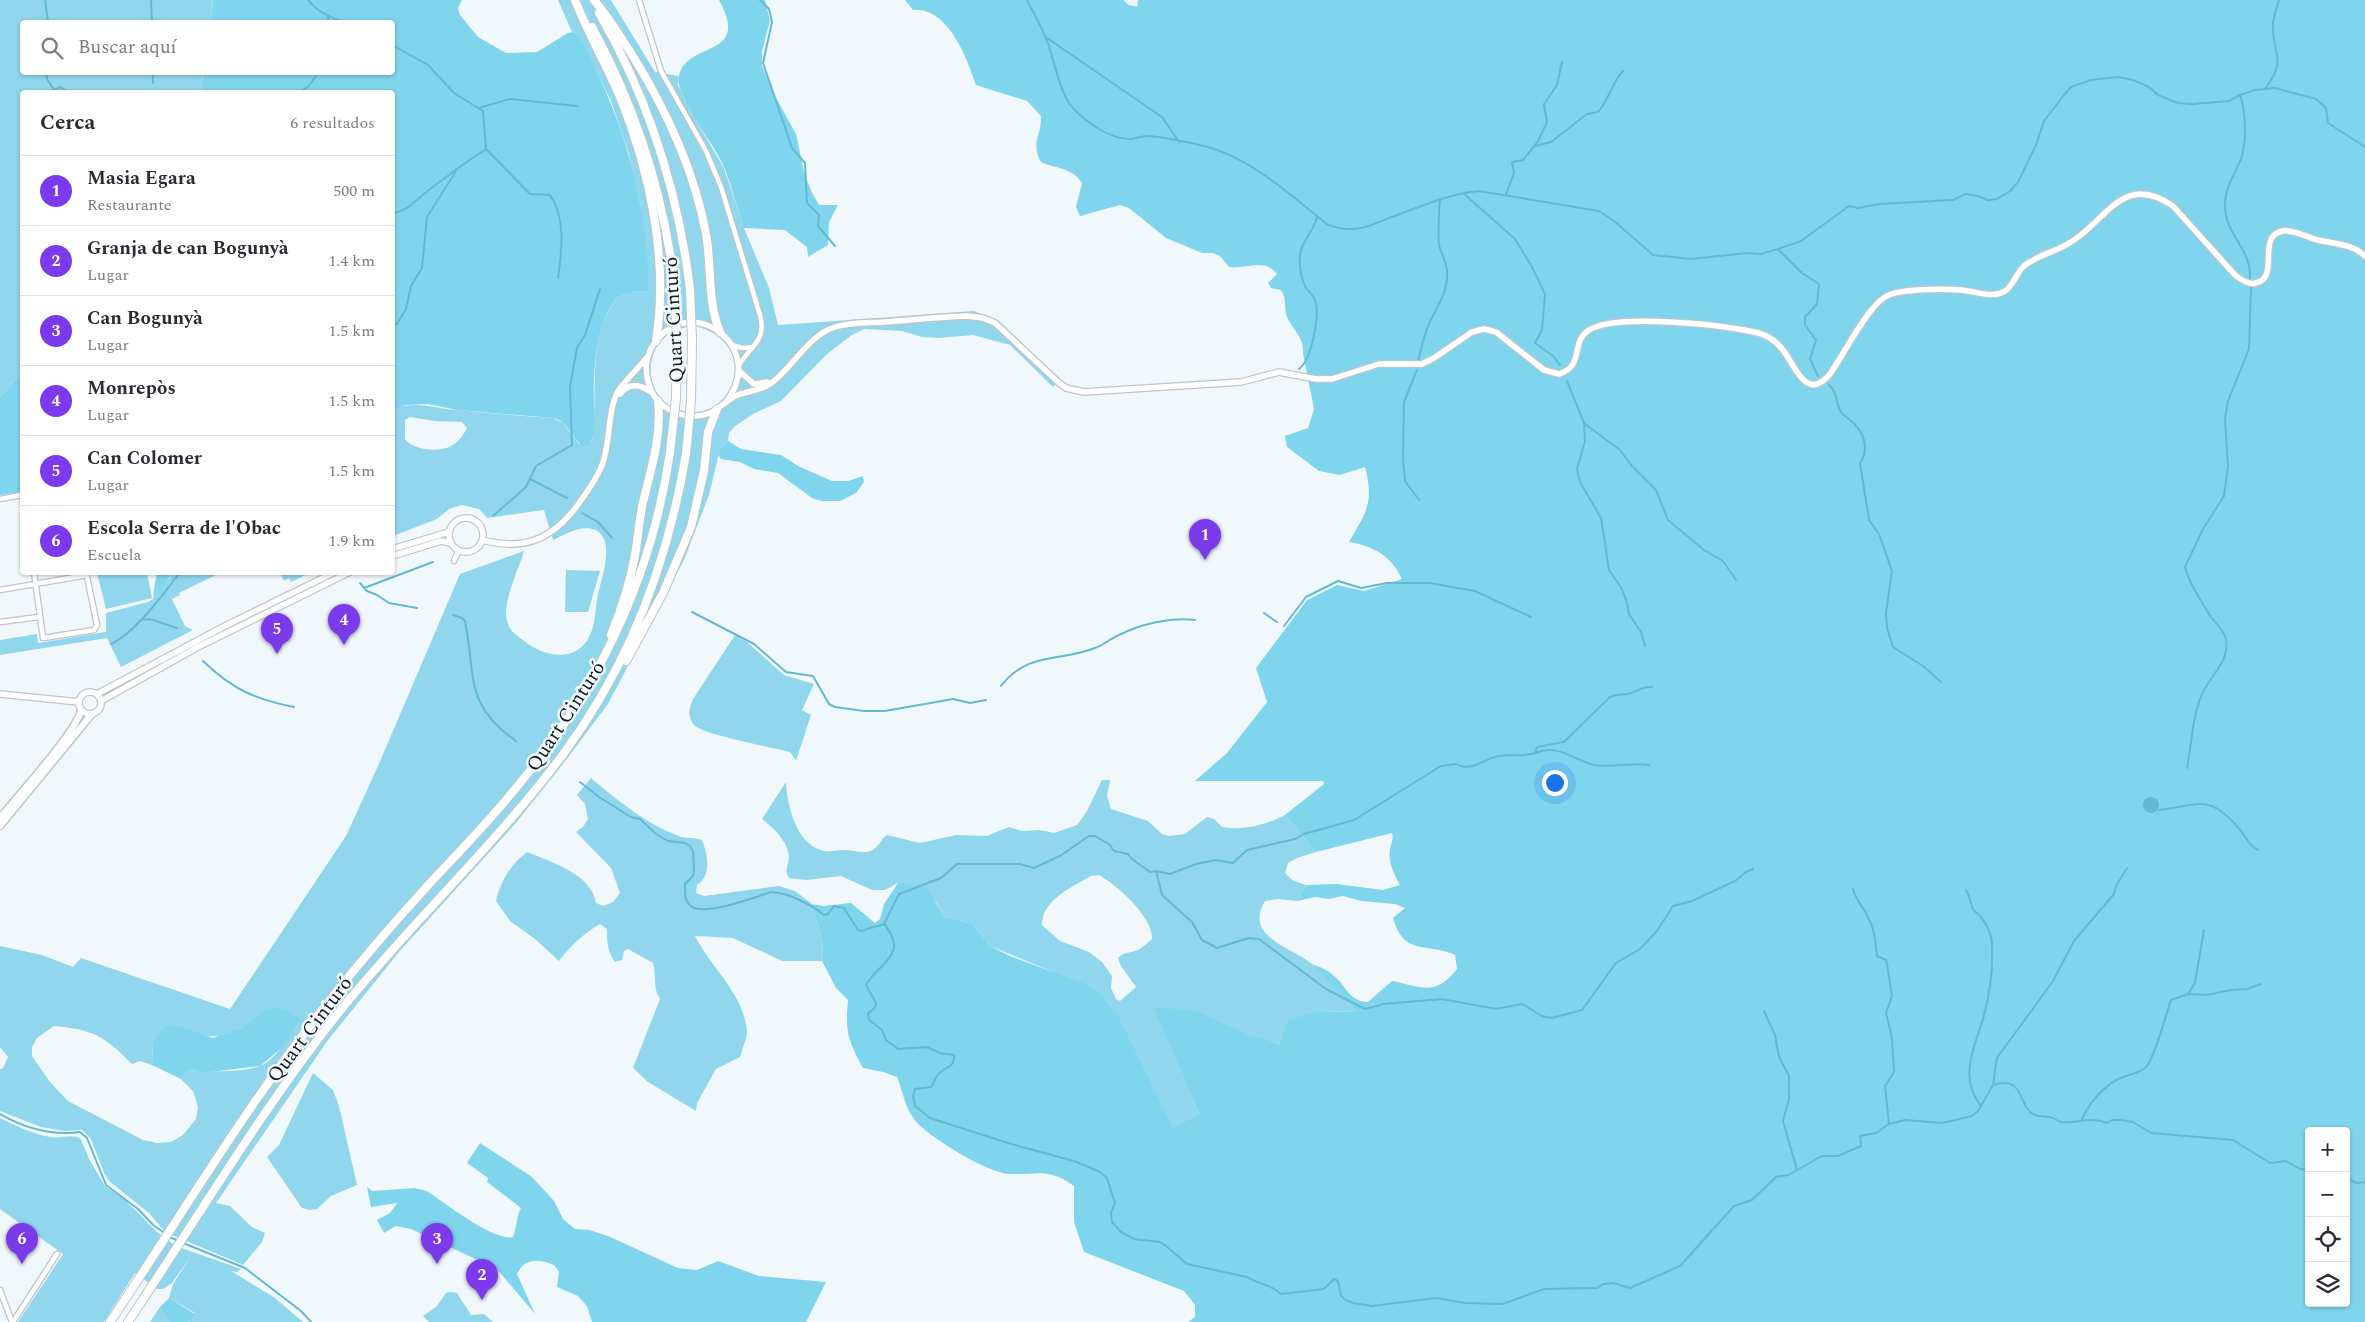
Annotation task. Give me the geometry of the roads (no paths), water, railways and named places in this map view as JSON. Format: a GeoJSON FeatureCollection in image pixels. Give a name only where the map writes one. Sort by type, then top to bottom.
{"type":"FeatureCollection","features":[{"type":"Feature","properties":{"kind":"highway","name":"Quart Cinturó"},"geometry":{"type":"LineString","coordinates":[[110,1322],[258,1096],[328,1003],[398,919],[520,784],[576,706],[632,598],[648,553],[661,505],[670,452],[676,398],[677,340],[675,291],[664,220],[650,162],[622,86],[606,53],[575,0]]}},
{"type":"Feature","properties":{"kind":"highway"},"geometry":{"type":"LineString","coordinates":[[575,0],[620,98],[642,166],[654,225],[658,260],[659,309],[656,341]]}},
{"type":"Feature","properties":{"kind":"highway","name":"Quart Cinturó"},"geometry":{"type":"LineString","coordinates":[[128,1322],[278,1095],[343,1008],[390,950],[527,799],[566,751],[610,686],[626,655],[662,557],[678,499],[686,454],[691,401],[692,341],[690,289],[678,216],[668,173],[651,122],[617,45],[592,0]]}},
{"type":"Feature","properties":{"kind":"highway"},"geometry":{"type":"LineString","coordinates":[[592,0],[607,17],[644,74],[665,111],[681,146],[703,218],[711,267],[713,313],[720,332]]}},
{"type":"Feature","properties":{"kind":"highway"},"geometry":{"type":"LineString","coordinates":[[608,647],[625,597],[634,557],[658,433],[660,418],[658,401]]}},
{"type":"Feature","properties":{"kind":"highway"},"geometry":{"type":"LineString","coordinates":[[626,655],[663,593],[680,558],[691,527],[704,471],[708,432],[717,409]]}},
{"type":"Feature","properties":{"kind":"main road"},"geometry":{"type":"LineString","coordinates":[[0,818],[70,732],[80,716],[81,710]]}},
{"type":"Feature","properties":{"kind":"main road"},"geometry":{"type":"LineString","coordinates":[[0,826],[92,714]]}},
{"type":"Feature","properties":{"kind":"street"},"geometry":{"type":"LineString","coordinates":[[639,0],[661,72],[706,151],[736,233],[762,324],[760,339],[745,354],[739,368],[736,388],[726,402]]}},
{"type":"Feature","properties":{"kind":"street"},"geometry":{"type":"LineString","coordinates":[[649,355],[646,374],[652,393],[658,401],[671,411],[686,416],[702,415],[717,409],[736,396],[770,384],[817,337],[833,328],[854,324],[971,316],[995,323],[1058,382],[1071,390],[1084,392],[1241,382],[1279,372],[1316,379],[1332,379],[1380,364],[1422,364],[1472,332],[1484,328],[1496,332],[1544,370],[1559,374],[1569,370],[1573,365],[1579,342],[1588,331],[1620,323],[1653,321],[1762,334],[1778,344],[1801,378],[1808,383],[1816,384],[1823,381],[1830,374],[1872,310],[1886,296],[1898,292],[1953,290],[2000,294],[2009,288],[2025,265],[2070,243],[2114,203],[2131,195],[2148,194],[2173,206],[2235,275],[2246,282],[2256,283],[2264,278],[2267,272],[2269,244],[2274,236],[2282,231],[2296,232],[2315,239],[2353,248],[2365,256]]}},
{"type":"Feature","properties":{"kind":"street"},"geometry":{"type":"LineString","coordinates":[[482,540],[498,543],[530,542],[549,534],[567,520],[602,466],[615,402],[621,387],[649,355],[656,341],[667,331],[684,324],[703,324],[720,332],[732,345],[739,368],[754,384],[767,382],[778,377]]}},
{"type":"Feature","properties":{"kind":"street"},"geometry":{"type":"LineString","coordinates":[[732,345],[742,348],[754,346]]}},
{"type":"Feature","properties":{"kind":"street"},"geometry":{"type":"LineString","coordinates":[[615,402],[623,390],[632,385],[643,387],[652,393]]}},
{"type":"Feature","properties":{"kind":"street"},"geometry":{"type":"LineString","coordinates":[[0,499],[20,496]]}},
{"type":"Feature","properties":{"kind":"street"},"geometry":{"type":"LineString","coordinates":[[395,548],[449,532],[457,520],[471,519],[481,529],[482,540]]}},
{"type":"Feature","properties":{"kind":"street"},"geometry":{"type":"LineString","coordinates":[[449,532],[451,543]]}},
{"type":"Feature","properties":{"kind":"street"},"geometry":{"type":"LineString","coordinates":[[395,555],[441,541],[451,543],[459,550],[472,550],[482,540]]}},
{"type":"Feature","properties":{"kind":"street"},"geometry":{"type":"LineString","coordinates":[[454,561],[459,550]]}},
{"type":"Feature","properties":{"kind":"street"},"geometry":{"type":"LineString","coordinates":[[34,575],[43,638],[94,630],[97,625],[86,575]]}},
{"type":"Feature","properties":{"kind":"street"},"geometry":{"type":"LineString","coordinates":[[0,590],[36,585],[81,575]]}},
{"type":"Feature","properties":{"kind":"street"},"geometry":{"type":"LineString","coordinates":[[97,694],[101,701],[99,709],[92,714],[81,710],[79,702],[84,693],[97,694],[225,626],[329,575]]}},
{"type":"Feature","properties":{"kind":"street"},"geometry":{"type":"LineString","coordinates":[[101,701],[198,647],[344,575]]}},
{"type":"Feature","properties":{"kind":"street"},"geometry":{"type":"LineString","coordinates":[[0,622],[40,617]]}},
{"type":"Feature","properties":{"kind":"street"},"geometry":{"type":"LineString","coordinates":[[0,694],[79,702]]}},
{"type":"Feature","properties":{"kind":"street"},"geometry":{"type":"LineString","coordinates":[[12,1322],[57,1254]]}},
{"type":"Feature","properties":{"kind":"street"},"geometry":{"type":"LineString","coordinates":[[0,1290],[12,1322]]}},
{"type":"Feature","properties":{"kind":"waterway"},"geometry":{"type":"LineString","coordinates":[[45,0],[48,20]]}},
{"type":"Feature","properties":{"kind":"waterway"},"geometry":{"type":"LineString","coordinates":[[151,0],[152,20]]}},
{"type":"Feature","properties":{"kind":"waterway"},"geometry":{"type":"LineString","coordinates":[[308,0],[319,11],[337,20]]}},
{"type":"Feature","properties":{"kind":"waterway"},"geometry":{"type":"LineString","coordinates":[[760,0],[769,9],[772,22],[763,63],[792,148],[805,163],[807,203],[819,215],[818,226],[835,246]]}},
{"type":"Feature","properties":{"kind":"waterway"},"geometry":{"type":"LineString","coordinates":[[1027,0],[1045,36],[1068,102],[1092,125],[1108,134],[1124,139],[1147,136],[1160,137],[1205,146],[1227,154],[1258,171],[1328,225],[1345,229],[1366,227],[1444,198],[1479,191],[1599,211],[1614,221],[1653,255],[1691,259],[1747,253],[1761,254],[1801,241],[1849,206],[1858,208],[1879,204],[1953,200],[1965,194],[1988,200],[1997,199],[2010,191],[2018,182],[2036,145],[2044,121],[2071,87],[2091,80],[2118,77],[2133,80],[2149,87],[2158,95],[2178,103],[2192,104],[2229,101],[2255,90],[2275,88],[2316,99],[2326,108],[2328,123],[2365,147]]}},
{"type":"Feature","properties":{"kind":"waterway"},"geometry":{"type":"LineString","coordinates":[[2265,89],[2276,70],[2278,62],[2273,23],[2279,0]]}},
{"type":"Feature","properties":{"kind":"waterway"},"geometry":{"type":"LineString","coordinates":[[328,15],[328,20]]}},
{"type":"Feature","properties":{"kind":"waterway"},"geometry":{"type":"LineString","coordinates":[[1047,38],[1162,117],[1179,142]]}},
{"type":"Feature","properties":{"kind":"waterway"},"geometry":{"type":"LineString","coordinates":[[395,47],[428,65],[454,93],[483,111],[486,149]]}},
{"type":"Feature","properties":{"kind":"waterway"},"geometry":{"type":"LineString","coordinates":[[1506,194],[1514,173],[1512,162],[1523,160],[1538,141],[1547,122],[1544,104],[1557,85],[1562,62]]}},
{"type":"Feature","properties":{"kind":"waterway"},"geometry":{"type":"LineString","coordinates":[[1535,146],[1551,142],[1587,114],[1598,112],[1623,71]]}},
{"type":"Feature","properties":{"kind":"waterway"},"geometry":{"type":"LineString","coordinates":[[46,75],[54,90]]}},
{"type":"Feature","properties":{"kind":"waterway"},"geometry":{"type":"LineString","coordinates":[[153,75],[153,83]]}},
{"type":"Feature","properties":{"kind":"waterway"},"geometry":{"type":"LineString","coordinates":[[303,90],[308,87],[317,75]]}},
{"type":"Feature","properties":{"kind":"waterway"},"geometry":{"type":"LineString","coordinates":[[54,90],[61,87],[65,90]]}},
{"type":"Feature","properties":{"kind":"waterway"},"geometry":{"type":"LineString","coordinates":[[2240,95],[2245,118],[2243,152],[2228,188],[2225,206],[2229,226],[2247,258],[2250,279]]}},
{"type":"Feature","properties":{"kind":"waterway"},"geometry":{"type":"LineString","coordinates":[[479,108],[510,99],[577,106]]}},
{"type":"Feature","properties":{"kind":"waterway"},"geometry":{"type":"LineString","coordinates":[[486,149],[530,194],[550,195],[559,214],[561,224],[561,256],[558,278]]}},
{"type":"Feature","properties":{"kind":"waterway"},"geometry":{"type":"LineString","coordinates":[[395,324],[406,309],[411,286],[422,268],[427,217],[458,168],[486,149]]}},
{"type":"Feature","properties":{"kind":"waterway"},"geometry":{"type":"LineString","coordinates":[[395,213],[408,208],[457,169]]}},
{"type":"Feature","properties":{"kind":"waterway"},"geometry":{"type":"LineString","coordinates":[[1463,193],[1515,239],[1532,267],[1545,294],[1542,330],[1535,343],[1553,356],[1560,365]]}},
{"type":"Feature","properties":{"kind":"waterway"},"geometry":{"type":"LineString","coordinates":[[1418,361],[1427,328],[1442,298],[1447,278],[1446,264],[1439,242],[1440,200]]}},
{"type":"Feature","properties":{"kind":"waterway"},"geometry":{"type":"LineString","coordinates":[[1299,369],[1308,356],[1316,326],[1315,300],[1304,284],[1300,267],[1300,254],[1317,216]]}},
{"type":"Feature","properties":{"kind":"waterway"},"geometry":{"type":"LineString","coordinates":[[1778,249],[1802,273],[1819,284],[1817,304],[1805,317],[1805,325],[1816,340],[1810,359],[1818,376]]}},
{"type":"Feature","properties":{"kind":"waterway"},"geometry":{"type":"LineString","coordinates":[[2187,768],[2194,721],[2199,703],[2202,694],[2220,666],[2227,644],[2224,633],[2211,617],[2199,597],[2185,567],[2203,529],[2224,496],[2228,466],[2225,419],[2228,401],[2249,349],[2251,287]]}},
{"type":"Feature","properties":{"kind":"waterway"},"geometry":{"type":"LineString","coordinates":[[493,516],[526,487],[536,466],[572,445],[570,387],[573,369],[577,348],[585,335],[600,289]]}},
{"type":"Feature","properties":{"kind":"waterway"},"geometry":{"type":"LineString","coordinates":[[1417,370],[1404,402],[1403,459],[1405,481],[1419,500]]}},
{"type":"Feature","properties":{"kind":"waterway"},"geometry":{"type":"LineString","coordinates":[[1567,381],[1584,423],[1585,441],[1577,469],[1580,482],[1601,518],[1609,570],[1622,589],[1629,614],[1641,632],[1645,646]]}},
{"type":"Feature","properties":{"kind":"waterway"},"geometry":{"type":"LineString","coordinates":[[1829,385],[1834,391],[1838,407],[1860,431],[1864,440],[1865,450],[1860,463],[1869,520],[1879,534],[1892,571],[1886,613],[1887,628],[1893,647],[1923,666],[1941,682]]}},
{"type":"Feature","properties":{"kind":"waterway"},"geometry":{"type":"LineString","coordinates":[[1585,424],[1620,450],[1632,466],[1656,490],[1668,520],[1704,550],[1723,561],[1736,580]]}},
{"type":"Feature","properties":{"kind":"waterway"},"geometry":{"type":"LineString","coordinates":[[530,479],[567,498]]}},
{"type":"Feature","properties":{"kind":"waterway"},"geometry":{"type":"LineString","coordinates":[[582,513],[598,522],[612,538]]}},
{"type":"Feature","properties":{"kind":"waterway"},"geometry":{"type":"LineString","coordinates":[[364,588],[433,562]]}},
{"type":"Feature","properties":{"kind":"waterway"},"geometry":{"type":"LineString","coordinates":[[111,644],[120,639],[139,622],[178,575]]}},
{"type":"Feature","properties":{"kind":"waterway"},"geometry":{"type":"LineString","coordinates":[[1284,626],[1306,597],[1338,581],[1361,588],[1387,583],[1429,583],[1475,591],[1531,617]]}},
{"type":"Feature","properties":{"kind":"waterway"},"geometry":{"type":"LineString","coordinates":[[360,583],[367,591],[389,603],[417,608]]}},
{"type":"Feature","properties":{"kind":"waterway"},"geometry":{"type":"LineString","coordinates":[[692,612],[754,644],[786,672],[813,676],[829,704],[835,707],[864,711],[885,711],[953,699],[970,703],[986,700]]}},
{"type":"Feature","properties":{"kind":"waterway"},"geometry":{"type":"LineString","coordinates":[[1264,613],[1277,622]]}},
{"type":"Feature","properties":{"kind":"waterway"},"geometry":{"type":"LineString","coordinates":[[453,615],[465,621],[472,674],[480,702],[499,728],[516,741]]}},
{"type":"Feature","properties":{"kind":"waterway"},"geometry":{"type":"LineString","coordinates":[[141,620],[150,619],[177,628]]}},
{"type":"Feature","properties":{"kind":"waterway"},"geometry":{"type":"LineString","coordinates":[[1001,686],[1011,675],[1033,662],[1095,648],[1116,636],[1146,625],[1185,619],[1195,620]]}},
{"type":"Feature","properties":{"kind":"waterway"},"geometry":{"type":"LineString","coordinates":[[203,661],[224,679],[244,692],[294,707]]}},
{"type":"Feature","properties":{"kind":"waterway"},"geometry":{"type":"LineString","coordinates":[[884,924],[899,894],[941,878],[957,864],[1020,864],[1034,868],[1060,856],[1089,836],[1095,836],[1109,844],[1114,851],[1128,854],[1150,872],[1156,871],[1170,874],[1196,864],[1216,860],[1233,863],[1247,850],[1295,839],[1304,834],[1354,820],[1441,766],[1456,764],[1467,767],[1494,757],[1535,753],[1537,747],[1564,742],[1610,697],[1628,694],[1644,687],[1652,687]]}},
{"type":"Feature","properties":{"kind":"waterway"},"geometry":{"type":"LineString","coordinates":[[1535,753],[1543,750],[1559,751],[1587,763],[1601,766],[1649,765]]}},
{"type":"Feature","properties":{"kind":"waterway"},"geometry":{"type":"LineString","coordinates":[[580,782],[599,797],[631,817],[640,819],[656,834],[668,841],[685,843],[690,846],[693,851],[694,871],[693,876],[685,884],[685,890],[686,899],[689,904],[697,909],[718,908],[771,892],[785,894],[799,900],[824,915],[828,914],[834,906],[844,908],[858,930],[861,931],[884,924],[894,943],[893,951],[890,958],[866,985],[876,1003],[875,1007],[868,1014],[869,1020],[882,1030],[886,1040],[898,1049],[927,1047],[940,1053],[954,1055],[953,1063],[937,1076],[931,1087],[915,1089],[913,1096],[915,1106],[930,1118],[1011,1144],[1074,1161],[1100,1172],[1107,1178],[1115,1203],[1111,1213],[1112,1222],[1121,1232],[1134,1239],[1160,1242],[1187,1264],[1247,1277],[1273,1288],[1281,1294],[1324,1289],[1334,1279],[1338,1281],[1341,1296],[1346,1300],[1372,1306],[1436,1298],[1465,1303],[1503,1304],[1544,1289],[1597,1288],[1603,1284],[1613,1283],[1630,1288],[1680,1266],[1734,1206],[1752,1200],[1776,1177],[1788,1175],[1822,1156],[1838,1156],[1861,1146],[1860,1136],[1876,1133],[1889,1124],[1905,1120],[1942,1123],[1972,1116],[1978,1111],[1993,1085],[2004,1083],[2011,1084],[2016,1088],[2025,1106],[2037,1116],[2050,1117],[2061,1122],[2095,1120],[2107,1123],[2112,1120],[2120,1120],[2133,1122],[2151,1133],[2233,1140],[2270,1163],[2286,1161],[2300,1169],[2305,1170]]}},
{"type":"Feature","properties":{"kind":"waterway"},"geometry":{"type":"LineString","coordinates":[[2159,810],[2195,804],[2212,806],[2230,818],[2250,844],[2258,850]]}},
{"type":"Feature","properties":{"kind":"waterway"},"geometry":{"type":"LineString","coordinates":[[1993,1085],[1997,1058],[2053,981],[2074,941],[2114,894],[2116,886],[2127,868]]}},
{"type":"Feature","properties":{"kind":"waterway"},"geometry":{"type":"LineString","coordinates":[[1156,871],[1162,895],[1192,922],[1202,940],[1217,948],[1249,938],[1259,939],[1326,989],[1365,1009],[1384,1004],[1442,999],[1496,1009],[1522,1004],[1542,1016],[1552,1018],[1582,1010],[1616,963],[1640,949],[1657,931],[1673,906],[1692,901],[1735,881],[1753,869]]}},
{"type":"Feature","properties":{"kind":"waterway"},"geometry":{"type":"LineString","coordinates":[[1853,889],[1872,927],[1877,956],[1886,960],[1892,996],[1886,1013],[1892,1038],[1894,1072],[1885,1086],[1889,1124]]}},
{"type":"Feature","properties":{"kind":"waterway"},"geometry":{"type":"LineString","coordinates":[[1966,890],[1974,911],[1988,928],[1992,943],[1989,991],[1970,1062],[1969,1073],[1970,1084],[1980,1105]]}},
{"type":"Feature","properties":{"kind":"waterway"},"geometry":{"type":"LineString","coordinates":[[2188,994],[2195,983],[2204,930]]}},
{"type":"Feature","properties":{"kind":"waterway"},"geometry":{"type":"LineString","coordinates":[[2082,1119],[2093,1101],[2103,1090],[2120,1078],[2143,1070],[2148,1064],[2156,1047],[2171,1000],[2188,994],[2207,995],[2248,989],[2261,984]]}},
{"type":"Feature","properties":{"kind":"waterway"},"geometry":{"type":"LineString","coordinates":[[1764,1011],[1775,1035],[1779,1057],[1789,1076],[1789,1099],[1783,1121],[1797,1170]]}},
{"type":"Feature","properties":{"kind":"waterway"},"geometry":{"type":"LineString","coordinates":[[0,1114],[39,1130],[59,1133],[80,1132],[87,1138],[106,1185],[138,1209],[153,1225],[166,1234]]}},
{"type":"Feature","properties":{"kind":"waterway"},"geometry":{"type":"LineString","coordinates":[[2350,1180],[2357,1183],[2365,1182]]}},
{"type":"Feature","properties":{"kind":"waterway"},"geometry":{"type":"LineString","coordinates":[[169,1237],[179,1241]]}},
{"type":"Feature","properties":{"kind":"waterway"},"geometry":{"type":"LineString","coordinates":[[183,1243],[245,1268],[301,1311],[311,1322]]}},
{"type":"Feature","properties":{"kind":"place","name":"Masia Egara"},"geometry":{"type":"Point","coordinates":[1205,560]}},
{"type":"Feature","properties":{"kind":"place","name":"Monrepòs"},"geometry":{"type":"Point","coordinates":[344,645]}},
{"type":"Feature","properties":{"kind":"place","name":"Can Colomer"},"geometry":{"type":"Point","coordinates":[277,654]}},
{"type":"Feature","properties":{"kind":"place","name":"Escola Serra de l'Obac"},"geometry":{"type":"Point","coordinates":[22,1264]}},
{"type":"Feature","properties":{"kind":"place","name":"Can Bogunyà"},"geometry":{"type":"Point","coordinates":[437,1264]}},
{"type":"Feature","properties":{"kind":"place","name":"Granja de can Bogunyà"},"geometry":{"type":"Point","coordinates":[482,1300]}}]}
